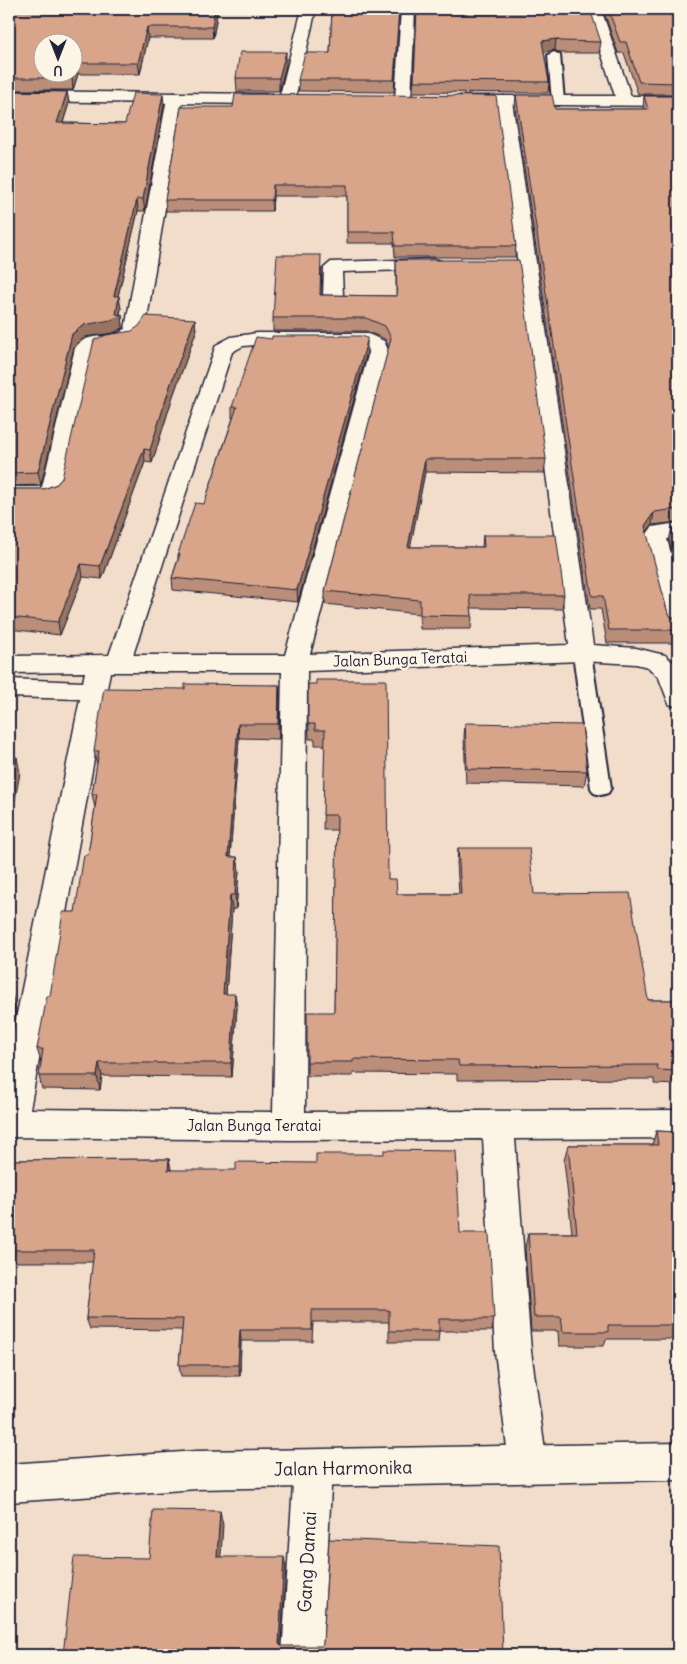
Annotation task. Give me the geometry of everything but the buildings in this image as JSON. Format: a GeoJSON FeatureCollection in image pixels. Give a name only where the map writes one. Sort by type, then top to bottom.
{"type":"FeatureCollection","features":[{"type":"Feature","properties":{"kind":"street"},"geometry":{"type":"LineString","coordinates":[[287,100],[309,9]]}},
{"type":"Feature","properties":{"kind":"street"},"geometry":{"type":"LineString","coordinates":[[403,100],[408,9]]}},
{"type":"Feature","properties":{"kind":"street"},"geometry":{"type":"LineString","coordinates":[[594,9],[625,102]]}},
{"type":"Feature","properties":{"kind":"street"},"geometry":{"type":"LineString","coordinates":[[9,96],[307,100]]}},
{"type":"Feature","properties":{"kind":"street"},"geometry":{"type":"LineString","coordinates":[[9,494],[45,494],[52,490],[85,348],[88,344],[126,339],[135,331],[175,98]]}},
{"type":"Feature","properties":{"kind":"street"},"geometry":{"type":"LineString","coordinates":[[384,100],[422,100]]}},
{"type":"Feature","properties":{"kind":"street"},"geometry":{"type":"LineString","coordinates":[[440,101],[678,101]]}},
{"type":"Feature","properties":{"kind":"street"},"geometry":{"type":"LineString","coordinates":[[504,101],[518,265],[582,653]]}},
{"type":"Feature","properties":{"kind":"street"},"geometry":{"type":"LineString","coordinates":[[333,296],[333,268],[338,266],[451,265]]}},
{"type":"Feature","properties":{"kind":"street"},"geometry":{"type":"LineString","coordinates":[[10,1123],[104,673],[223,349],[238,341],[366,339],[377,345],[379,352],[295,663],[289,1126]]}},
{"type":"Feature","properties":{"kind":"street"},"geometry":{"type":"LineString","coordinates":[[678,530],[660,532],[655,538],[678,622]]}},
{"type":"Feature","properties":{"kind":"street","name":"Jalan Bunga Teratai"},"geometry":{"type":"LineString","coordinates":[[9,688],[104,673],[295,663],[582,653],[636,656],[656,661],[670,674],[678,698]]}},
{"type":"Feature","properties":{"kind":"street"},"geometry":{"type":"LineString","coordinates":[[9,664],[104,673]]}},
{"type":"Feature","properties":{"kind":"street","name":"Jalan Bunga Teratai"},"geometry":{"type":"LineString","coordinates":[[10,1123],[289,1126],[678,1124]]}},
{"type":"Feature","properties":{"kind":"street"},"geometry":{"type":"LineString","coordinates":[[498,1125],[514,1351],[528,1464]]}},
{"type":"Feature","properties":{"kind":"street","name":"Jalan Harmonika"},"geometry":{"type":"LineString","coordinates":[[9,1483],[197,1470],[312,1470],[678,1461]]}},
{"type":"Feature","properties":{"kind":"street","name":"Gang Damai"},"geometry":{"type":"LineString","coordinates":[[302,1655],[312,1470]]}},
{"type":"Feature","properties":{"kind":"lane"},"geometry":{"type":"LineString","coordinates":[[554,55],[558,101]]}},
{"type":"Feature","properties":{"kind":"lane"},"geometry":{"type":"LineString","coordinates":[[582,653],[601,788]]}}]}
